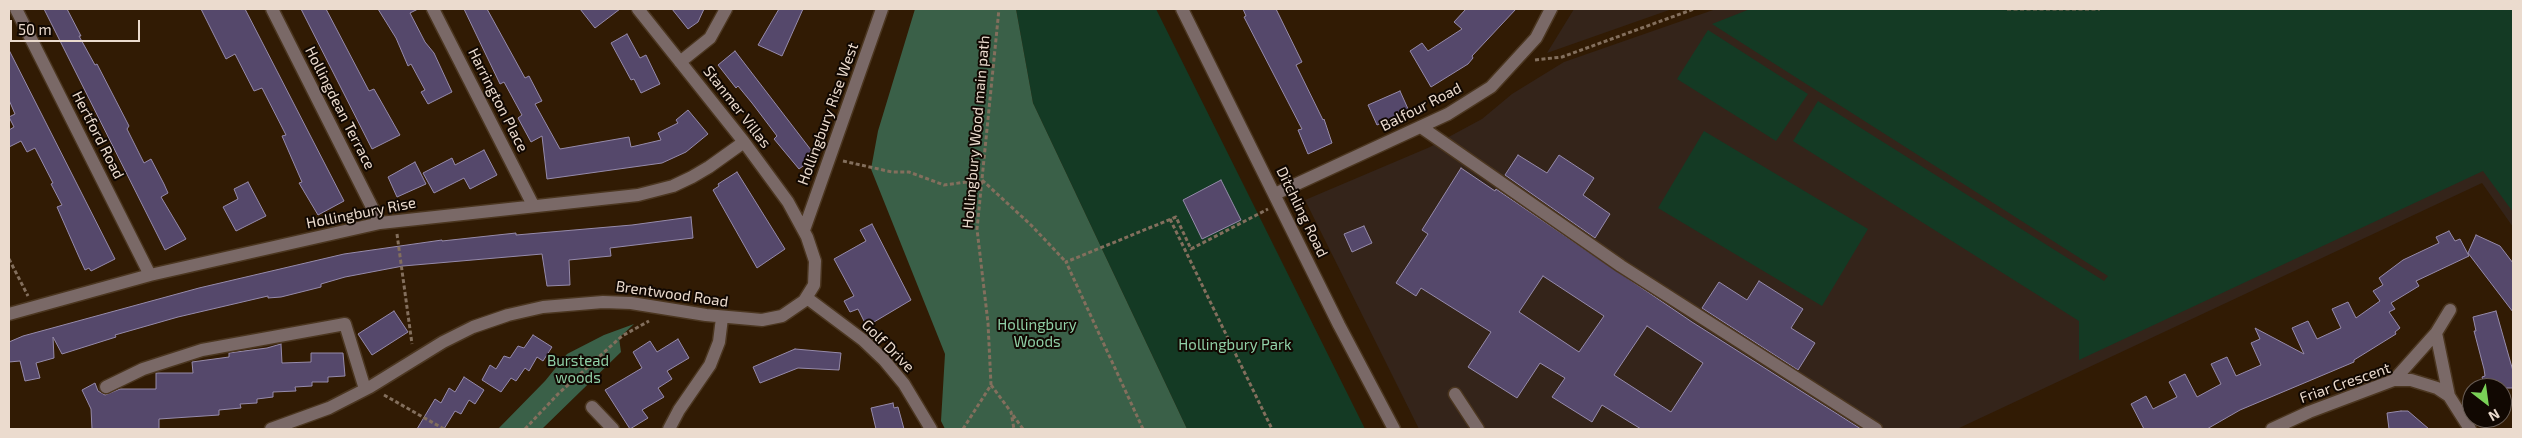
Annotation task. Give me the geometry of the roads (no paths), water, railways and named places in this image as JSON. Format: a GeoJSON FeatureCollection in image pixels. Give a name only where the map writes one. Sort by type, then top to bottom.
{"type":"FeatureCollection","features":[{"type":"Feature","properties":{"kind":"street","name":"Hertford Road"},"geometry":{"type":"LineString","coordinates":[[16,9],[150,275]]}},
{"type":"Feature","properties":{"kind":"street","name":"Hollingdean Terrace"},"geometry":{"type":"LineString","coordinates":[[272,9],[380,223]]}},
{"type":"Feature","properties":{"kind":"street","name":"Harrington Place"},"geometry":{"type":"LineString","coordinates":[[433,9],[533,205]]}},
{"type":"Feature","properties":{"kind":"street","name":"Stanmer Villas"},"geometry":{"type":"LineString","coordinates":[[638,9],[744,142],[788,202],[804,230]]}},
{"type":"Feature","properties":{"kind":"street"},"geometry":{"type":"LineString","coordinates":[[680,62],[710,38],[726,9]]}},
{"type":"Feature","properties":{"kind":"street","name":"Hollingbury Rise West"},"geometry":{"type":"LineString","coordinates":[[804,230],[882,9]]}},
{"type":"Feature","properties":{"kind":"street","name":"Ditchling Road"},"geometry":{"type":"LineString","coordinates":[[1182,9],[1394,429]]}},
{"type":"Feature","properties":{"kind":"street","name":"Balfour Road"},"geometry":{"type":"LineString","coordinates":[[1277,198],[1448,114],[1491,87],[1536,38],[1551,9]]}},
{"type":"Feature","properties":{"kind":"street"},"geometry":{"type":"LineString","coordinates":[[1421,127],[1620,266],[1876,429]]}},
{"type":"Feature","properties":{"kind":"street","name":"Hollingbury Rise"},"geometry":{"type":"LineString","coordinates":[[9,314],[150,275],[380,223],[638,195],[673,186],[710,167],[744,142]]}},
{"type":"Feature","properties":{"kind":"street"},"geometry":{"type":"LineString","coordinates":[[804,230],[816,261],[814,285],[807,298]]}},
{"type":"Feature","properties":{"kind":"street","name":"Brentwood Road"},"geometry":{"type":"LineString","coordinates":[[271,429],[293,426],[329,408],[368,388],[413,359],[473,327],[525,311],[603,302],[660,306],[722,318],[772,319],[793,310],[807,298]]}},
{"type":"Feature","properties":{"kind":"street","name":"Golf Drive"},"geometry":{"type":"LineString","coordinates":[[807,298],[863,340],[884,360],[904,384],[931,429]]}},
{"type":"Feature","properties":{"kind":"street"},"geometry":{"type":"LineString","coordinates":[[2394,380],[2436,333],[2450,310]]}},
{"type":"Feature","properties":{"kind":"street"},"geometry":{"type":"LineString","coordinates":[[669,429],[678,410],[710,365],[719,342],[722,318]]}},
{"type":"Feature","properties":{"kind":"street"},"geometry":{"type":"LineString","coordinates":[[106,387],[143,369],[202,350],[345,324],[368,388]]}},
{"type":"Feature","properties":{"kind":"street"},"geometry":{"type":"LineString","coordinates":[[2436,333],[2449,396],[2470,429]]}},
{"type":"Feature","properties":{"kind":"street","name":"Friar Crescent"},"geometry":{"type":"LineString","coordinates":[[2272,429],[2310,412],[2394,380],[2424,383],[2449,396]]}},
{"type":"Feature","properties":{"kind":"street"},"geometry":{"type":"LineString","coordinates":[[1455,394],[1478,429]]}},
{"type":"Feature","properties":{"kind":"street"},"geometry":{"type":"LineString","coordinates":[[592,407],[612,429]]}},
{"type":"Feature","properties":{"kind":"park label","name":"Hollingbury Woods"},"geometry":{"type":"Point","coordinates":[1037,334]}},
{"type":"Feature","properties":{"kind":"park label","name":"Hollingbury Park"},"geometry":{"type":"Point","coordinates":[1235,345]}},
{"type":"Feature","properties":{"kind":"park label","name":"Burstead woods"},"geometry":{"type":"Point","coordinates":[578,370]}}]}
